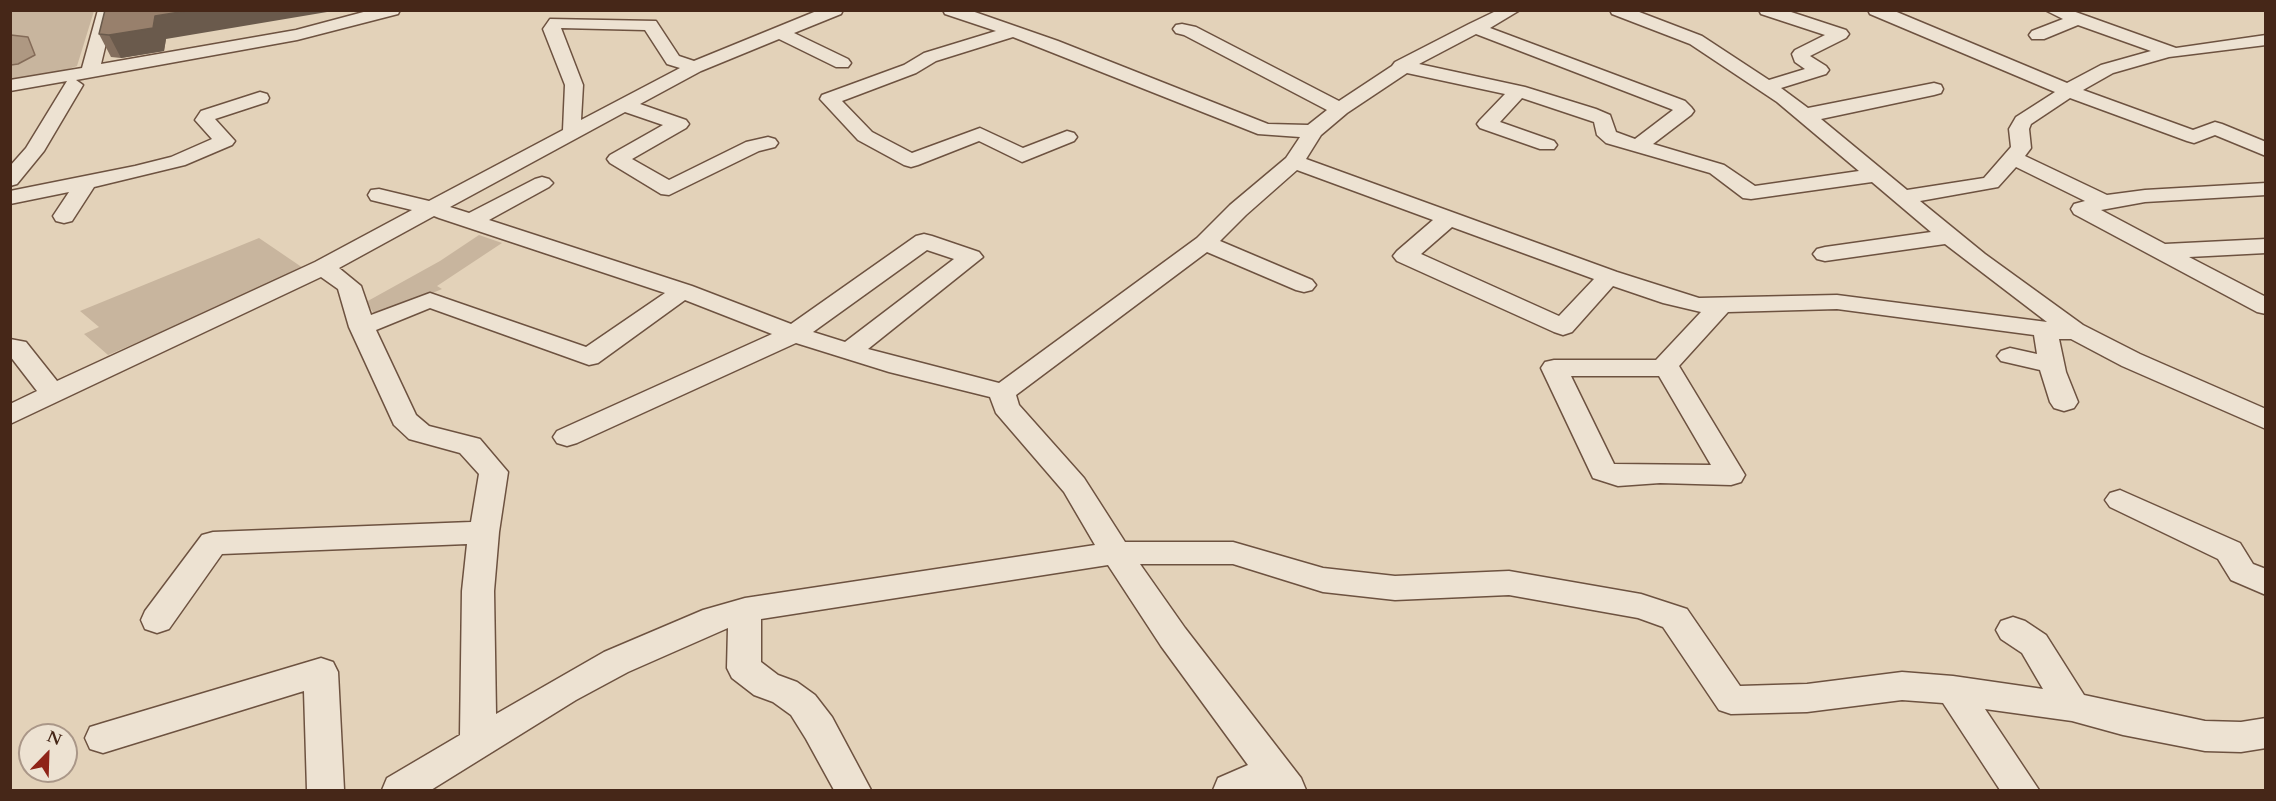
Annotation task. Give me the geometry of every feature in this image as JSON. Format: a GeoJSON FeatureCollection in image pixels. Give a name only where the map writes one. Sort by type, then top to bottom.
{"type":"FeatureCollection","features":[{"type":"Feature","properties":{"kind":"street"},"geometry":{"type":"LineString","coordinates":[[90,72],[106,10]]}},
{"type":"Feature","properties":{"kind":"street"},"geometry":{"type":"LineString","coordinates":[[10,86],[297,35],[392,10]]}},
{"type":"Feature","properties":{"kind":"street"},"geometry":{"type":"LineString","coordinates":[[10,415],[52,393],[323,267],[695,67],[835,10]]}},
{"type":"Feature","properties":{"kind":"street"},"geometry":{"type":"LineString","coordinates":[[951,10],[1117,70],[1265,130],[1303,146],[1448,219],[1672,298],[1699,305],[1837,302],[2067,332],[2074,330]]}},
{"type":"Feature","properties":{"kind":"street"},"geometry":{"type":"LineString","coordinates":[[379,195],[470,221],[683,291],[794,334],[898,366],[1002,392],[1018,383],[1205,243],[1340,109],[1401,66],[1512,10]]}},
{"type":"Feature","properties":{"kind":"street"},"geometry":{"type":"LineString","coordinates":[[1618,10],[1696,40],[1767,86],[2024,295],[2074,330],[2131,360],[2265,420]]}},
{"type":"Feature","properties":{"kind":"street"},"geometry":{"type":"LineString","coordinates":[[1767,10],[1840,34],[1801,54],[1801,58],[1820,70],[1767,86]]}},
{"type":"Feature","properties":{"kind":"street"},"geometry":{"type":"LineString","coordinates":[[1876,10],[2069,91],[2194,137],[2215,128],[2265,150]]}},
{"type":"Feature","properties":{"kind":"street"},"geometry":{"type":"LineString","coordinates":[[2053,10],[2176,53],[2265,40]]}},
{"type":"Feature","properties":{"kind":"street"},"geometry":{"type":"LineString","coordinates":[[2038,35],[2078,19]]}},
{"type":"Feature","properties":{"kind":"street"},"geometry":{"type":"LineString","coordinates":[[576,131],[571,128],[574,85],[552,29],[556,23],[650,25],[673,60],[695,67]]}},
{"type":"Feature","properties":{"kind":"street"},"geometry":{"type":"LineString","coordinates":[[1475,28],[1678,105],[1684,111],[1637,147]]}},
{"type":"Feature","properties":{"kind":"street"},"geometry":{"type":"LineString","coordinates":[[1182,29],[1190,31],[1340,109]]}},
{"type":"Feature","properties":{"kind":"street"},"geometry":{"type":"LineString","coordinates":[[1013,32],[930,57],[910,69],[829,99],[865,136],[912,161],[980,134],[1022,156],[1067,137]]}},
{"type":"Feature","properties":{"kind":"street"},"geometry":{"type":"LineString","coordinates":[[780,33],[842,63]]}},
{"type":"Feature","properties":{"kind":"street"},"geometry":{"type":"LineString","coordinates":[[1904,197],[1991,183],[2021,148],[2019,129],[2023,121],[2108,69],[2169,52]]}},
{"type":"Feature","properties":{"kind":"street"},"geometry":{"type":"LineString","coordinates":[[1401,66],[1518,91],[1603,119],[1607,135],[1613,139],[1717,169],[1751,193],[1878,175]]}},
{"type":"Feature","properties":{"kind":"street"},"geometry":{"type":"LineString","coordinates":[[10,180],[34,151],[74,85]]}},
{"type":"Feature","properties":{"kind":"street"},"geometry":{"type":"LineString","coordinates":[[1802,114],[1816,114],[1934,89]]}},
{"type":"Feature","properties":{"kind":"street"},"geometry":{"type":"LineString","coordinates":[[1518,91],[1487,124],[1547,145]]}},
{"type":"Feature","properties":{"kind":"street"},"geometry":{"type":"LineString","coordinates":[[10,198],[178,161],[225,141],[205,120],[208,115],[260,98]]}},
{"type":"Feature","properties":{"kind":"street"},"geometry":{"type":"LineString","coordinates":[[623,105],[679,124],[617,159],[669,189],[753,146],[768,143]]}},
{"type":"Feature","properties":{"kind":"street"},"geometry":{"type":"LineString","coordinates":[[2013,158],[2104,202]]}},
{"type":"Feature","properties":{"kind":"street"},"geometry":{"type":"LineString","coordinates":[[64,216],[86,183]]}},
{"type":"Feature","properties":{"kind":"street"},"geometry":{"type":"LineString","coordinates":[[470,221],[542,183]]}},
{"type":"Feature","properties":{"kind":"street"},"geometry":{"type":"LineString","coordinates":[[2265,189],[2145,196],[2082,208],[2157,251],[2265,307]]}},
{"type":"Feature","properties":{"kind":"street"},"geometry":{"type":"LineString","coordinates":[[1448,219],[1405,256],[1563,327],[1609,277]]}},
{"type":"Feature","properties":{"kind":"street"},"geometry":{"type":"LineString","coordinates":[[1825,254],[1950,236]]}},
{"type":"Feature","properties":{"kind":"street"},"geometry":{"type":"LineString","coordinates":[[567,437],[794,334],[924,241],[970,257],[849,351]]}},
{"type":"Feature","properties":{"kind":"street"},"geometry":{"type":"LineString","coordinates":[[1205,243],[1304,285]]}},
{"type":"Feature","properties":{"kind":"street"},"geometry":{"type":"LineString","coordinates":[[2157,251],[2265,246]]}},
{"type":"Feature","properties":{"kind":"street"},"geometry":{"type":"LineString","coordinates":[[323,267],[349,286],[362,327],[404,419],[419,433],[470,446],[494,472],[484,532],[478,591],[477,743]]}},
{"type":"Feature","properties":{"kind":"street"},"geometry":{"type":"LineString","coordinates":[[362,327],[430,300],[590,357],[683,291]]}},
{"type":"Feature","properties":{"kind":"street"},"geometry":{"type":"LineString","coordinates":[[1666,364],[1731,475],[1660,473],[1618,476],[1603,471],[1554,368],[1663,368],[1666,364],[1721,305]]}},
{"type":"Feature","properties":{"kind":"street"},"geometry":{"type":"LineString","coordinates":[[2045,329],[2052,365],[2064,402]]}},
{"type":"Feature","properties":{"kind":"street"},"geometry":{"type":"LineString","coordinates":[[10,347],[17,347],[52,393]]}},
{"type":"Feature","properties":{"kind":"street"},"geometry":{"type":"LineString","coordinates":[[2010,356],[2052,365]]}},
{"type":"Feature","properties":{"kind":"street"},"geometry":{"type":"LineString","coordinates":[[1002,392],[1006,407],[1074,485],[1116,553],[1173,637],[1280,781],[1231,790]]}},
{"type":"Feature","properties":{"kind":"street"},"geometry":{"type":"LineString","coordinates":[[2120,500],[2229,551],[2242,572],[2265,583]]}},
{"type":"Feature","properties":{"kind":"street"},"geometry":{"type":"LineString","coordinates":[[157,620],[213,543],[484,532]]}},
{"type":"Feature","properties":{"kind":"street"},"geometry":{"type":"LineString","coordinates":[[410,788],[477,743],[564,690],[616,662],[684,631],[745,610],[1116,553],[1233,553],[1323,580],[1395,588],[1509,583],[1641,606],[1675,618],[1731,700],[1807,698],[1902,686],[1953,690],[2072,707],[2123,720],[2205,736],[2241,737],[2265,733]]}},
{"type":"Feature","properties":{"kind":"street"},"geometry":{"type":"LineString","coordinates":[[745,610],[744,668],[766,685],[785,692],[803,705],[819,728],[853,790]]}},
{"type":"Feature","properties":{"kind":"street"},"geometry":{"type":"LineString","coordinates":[[2013,630],[2034,644],[2072,707]]}},
{"type":"Feature","properties":{"kind":"street"},"geometry":{"type":"LineString","coordinates":[[103,738],[321,672],[326,790]]}},
{"type":"Feature","properties":{"kind":"street"},"geometry":{"type":"LineString","coordinates":[[1953,690],[2020,790]]}},
{"type":"Feature","properties":{"kind":"shaded area"},"geometry":{"type":"Polygon","coordinates":[[[11,11],[94,11],[77,66],[11,79],[11,11]]]}},
{"type":"Feature","properties":{"kind":"shaded area"},"geometry":{"type":"Polygon","coordinates":[[[11,35],[28,37],[35,55],[11,65],[11,35]]]}},
{"type":"Feature","properties":{"kind":"shaded area"},"geometry":{"type":"Polygon","coordinates":[[[479,235],[502,243],[437,286],[442,289],[385,313],[373,312],[366,302],[440,261],[479,235]]]}},
{"type":"Feature","properties":{"kind":"shaded area"},"geometry":{"type":"Polygon","coordinates":[[[259,238],[306,270],[108,355],[84,334],[99,327],[80,311],[259,238]]]}},
{"type":"Feature","properties":{"kind":"building"},"geometry":{"type":"Polygon","coordinates":[[[105,10],[192,10],[155,16],[153,28],[109,35],[99,34],[105,10]]]}}]}
